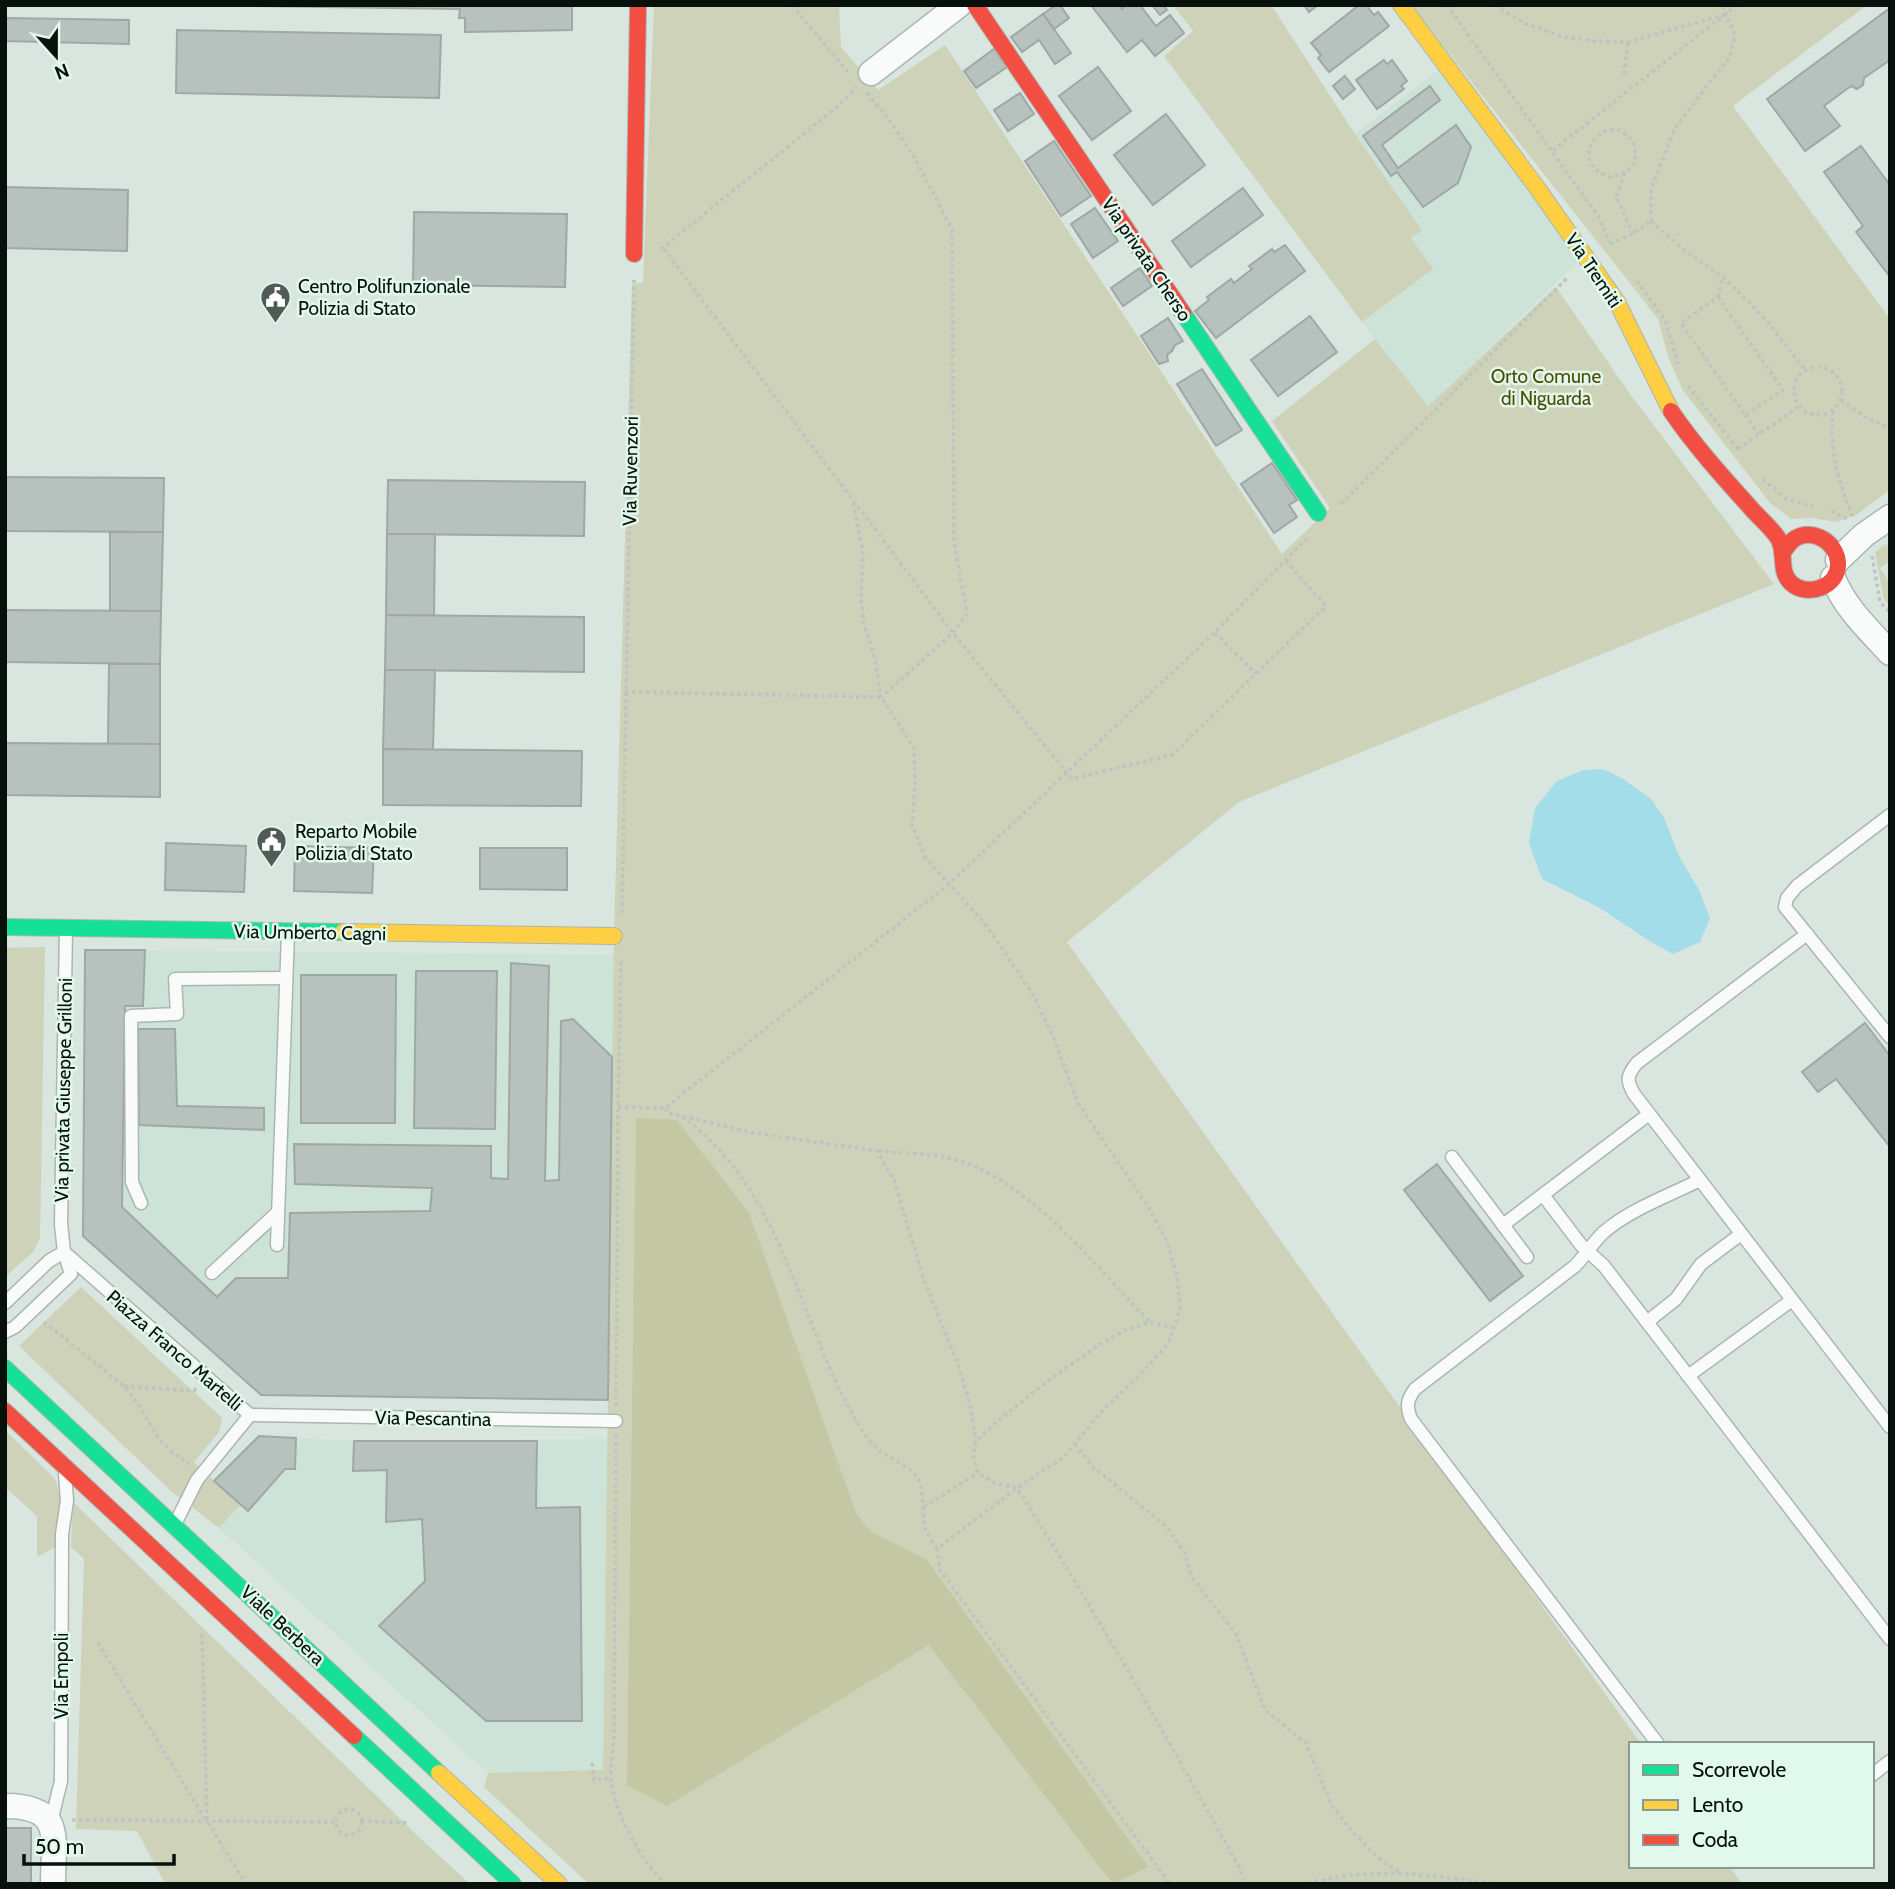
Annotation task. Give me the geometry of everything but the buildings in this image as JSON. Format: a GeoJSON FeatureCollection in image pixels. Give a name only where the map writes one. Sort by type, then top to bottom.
{"type":"FeatureCollection","features":[{"type":"Feature","properties":{"kind":"street"},"geometry":{"type":"LineString","coordinates":[[634,254],[638,5]]}},
{"type":"Feature","properties":{"kind":"street"},"geometry":{"type":"LineString","coordinates":[[865,79],[959,5]]}},
{"type":"Feature","properties":{"kind":"street","name":"Via privata Cherso"},"geometry":{"type":"LineString","coordinates":[[975,5],[1318,513]]}},
{"type":"Feature","properties":{"kind":"street","name":"Via Tremiti"},"geometry":{"type":"LineString","coordinates":[[1401,5],[1588,258],[1620,306],[1668,407],[1741,498],[1784,543],[1782,569],[1790,583],[1807,590],[1833,573]]}},
{"type":"Feature","properties":{"kind":"street"},"geometry":{"type":"LineString","coordinates":[[1833,573],[1863,535],[1890,517]]}},
{"type":"Feature","properties":{"kind":"street"},"geometry":{"type":"LineString","coordinates":[[1784,543],[1805,534],[1815,534],[1833,573],[1890,653]]}},
{"type":"Feature","properties":{"kind":"street","name":"Via Umberto Cagni"},"geometry":{"type":"LineString","coordinates":[[5,927],[619,936]]}},
{"type":"Feature","properties":{"kind":"street","name":"Viale Berbera"},"geometry":{"type":"LineString","coordinates":[[5,1368],[559,1884]]}},
{"type":"Feature","properties":{"kind":"street","name":"Viale Berbera"},"geometry":{"type":"LineString","coordinates":[[5,1412],[513,1884]]}},
{"type":"Feature","properties":{"kind":"street"},"geometry":{"type":"LineString","coordinates":[[5,1806],[34,1809],[61,1821]]}},
{"type":"Feature","properties":{"kind":"street","name":"Via Empoli"},"geometry":{"type":"LineString","coordinates":[[53,1884],[53,1832],[61,1821]]}},
{"type":"Feature","properties":{"kind":"lane"},"geometry":{"type":"LineString","coordinates":[[1890,815],[1797,886],[1787,898],[1785,907],[1890,1037]]}},
{"type":"Feature","properties":{"kind":"lane","name":"Via privata Giuseppe Grilloni"},"geometry":{"type":"LineString","coordinates":[[64,1252],[61,1224],[66,928]]}},
{"type":"Feature","properties":{"kind":"lane"},"geometry":{"type":"LineString","coordinates":[[277,1245],[289,931]]}},
{"type":"Feature","properties":{"kind":"lane"},"geometry":{"type":"LineString","coordinates":[[1807,934],[1637,1063],[1628,1073],[1628,1082],[1649,1114],[1890,1427]]}},
{"type":"Feature","properties":{"kind":"lane"},"geometry":{"type":"LineString","coordinates":[[141,1203],[132,1182],[131,1016],[177,1014],[175,979],[286,978]]}},
{"type":"Feature","properties":{"kind":"lane"},"geometry":{"type":"LineString","coordinates":[[1503,1225],[1649,1114]]}},
{"type":"Feature","properties":{"kind":"lane"},"geometry":{"type":"LineString","coordinates":[[1452,1157],[1527,1257]]}},
{"type":"Feature","properties":{"kind":"lane"},"geometry":{"type":"LineString","coordinates":[[1656,1742],[1411,1419],[1407,1409],[1408,1398],[1415,1388],[1576,1266],[1601,1235],[1619,1220],[1700,1180]]}},
{"type":"Feature","properties":{"kind":"lane"},"geometry":{"type":"LineString","coordinates":[[1544,1195],[1589,1253],[1604,1266],[1890,1639]]}},
{"type":"Feature","properties":{"kind":"lane"},"geometry":{"type":"LineString","coordinates":[[212,1273],[278,1212]]}},
{"type":"Feature","properties":{"kind":"lane"},"geometry":{"type":"LineString","coordinates":[[1647,1322],[1676,1299],[1701,1264],[1741,1234]]}},
{"type":"Feature","properties":{"kind":"lane"},"geometry":{"type":"LineString","coordinates":[[5,1303],[49,1261],[64,1252],[71,1274],[15,1327],[5,1332]]}},
{"type":"Feature","properties":{"kind":"lane","name":"Piazza Franco Martelli"},"geometry":{"type":"LineString","coordinates":[[64,1252],[250,1415],[202,1473],[175,1524]]}},
{"type":"Feature","properties":{"kind":"lane"},"geometry":{"type":"LineString","coordinates":[[1688,1376],[1792,1300]]}},
{"type":"Feature","properties":{"kind":"lane","name":"Via Pescantina"},"geometry":{"type":"LineString","coordinates":[[250,1415],[616,1421]]}},
{"type":"Feature","properties":{"kind":"lane","name":"Via Empoli"},"geometry":{"type":"LineString","coordinates":[[61,1821],[62,1534],[67,1501],[64,1466]]}},
{"type":"Feature","properties":{"kind":"lane"},"geometry":{"type":"LineString","coordinates":[[1874,1773],[1890,1761]]}},
{"type":"Feature","properties":{"kind":"path"},"geometry":{"type":"LineString","coordinates":[[625,692],[881,697],[953,633],[967,614],[954,542],[952,230],[916,160],[865,79],[792,5]]}},
{"type":"Feature","properties":{"kind":"path"},"geometry":{"type":"LineString","coordinates":[[1495,5],[1524,23],[1560,36],[1594,41],[1628,42],[1727,14]]}},
{"type":"Feature","properties":{"kind":"path"},"geometry":{"type":"LineString","coordinates":[[1722,5],[1735,36],[1730,56],[1675,128],[1651,189],[1651,221],[1684,250],[1723,277],[1771,326],[1806,371]]}},
{"type":"Feature","properties":{"kind":"path"},"geometry":{"type":"LineString","coordinates":[[1553,150],[1737,5]]}},
{"type":"Feature","properties":{"kind":"path"},"geometry":{"type":"LineString","coordinates":[[1624,74],[1628,42]]}},
{"type":"Feature","properties":{"kind":"path"},"geometry":{"type":"LineString","coordinates":[[634,254],[664,249],[837,107],[865,79]]}},
{"type":"Feature","properties":{"kind":"path"},"geometry":{"type":"LineString","coordinates":[[1625,173],[1609,177],[1595,169],[1589,160],[1590,144],[1601,132],[1617,130],[1631,138],[1636,154],[1635,163],[1625,173],[1616,196],[1633,234]]}},
{"type":"Feature","properties":{"kind":"path"},"geometry":{"type":"LineString","coordinates":[[1604,248],[1633,234],[1651,221]]}},
{"type":"Feature","properties":{"kind":"path"},"geometry":{"type":"LineString","coordinates":[[664,249],[953,633],[1072,779],[1172,755],[1325,607],[1285,560]]}},
{"type":"Feature","properties":{"kind":"path","name":"Via Ruvenzori"},"geometry":{"type":"LineString","coordinates":[[634,254],[619,936],[611,1778],[621,1814],[635,1846],[665,1884]]}},
{"type":"Feature","properties":{"kind":"path"},"geometry":{"type":"LineString","coordinates":[[1335,510],[1569,276]]}},
{"type":"Feature","properties":{"kind":"path"},"geometry":{"type":"LineString","coordinates":[[1723,277],[1718,297],[1681,323],[1759,434]]}},
{"type":"Feature","properties":{"kind":"path"},"geometry":{"type":"LineString","coordinates":[[1718,297],[1783,390],[1745,415]]}},
{"type":"Feature","properties":{"kind":"path"},"geometry":{"type":"LineString","coordinates":[[1825,368],[1832,372],[1842,385],[1841,400],[1833,411],[1814,415],[1799,406],[1794,390],[1796,382],[1806,371],[1825,368]]}},
{"type":"Feature","properties":{"kind":"path"},"geometry":{"type":"LineString","coordinates":[[1841,400],[1865,417],[1890,428]]}},
{"type":"Feature","properties":{"kind":"path"},"geometry":{"type":"LineString","coordinates":[[1738,449],[1799,406]]}},
{"type":"Feature","properties":{"kind":"path"},"geometry":{"type":"LineString","coordinates":[[1833,411],[1833,456],[1839,482],[1863,535],[1879,598],[1890,612]]}},
{"type":"Feature","properties":{"kind":"path"},"geometry":{"type":"LineString","coordinates":[[852,501],[863,552],[861,598],[864,625],[875,659],[881,697],[914,748],[912,825],[925,857],[986,925],[1032,993],[1052,1034],[1078,1103],[1148,1207],[1167,1241],[1177,1276],[1180,1310],[1168,1344],[1138,1378],[1100,1413],[1075,1444],[1045,1471],[1017,1488],[937,1549]]}},
{"type":"Feature","properties":{"kind":"path"},"geometry":{"type":"LineString","coordinates":[[618,1107],[665,1108],[948,884],[1068,774],[1214,633],[1309,536]]}},
{"type":"Feature","properties":{"kind":"path"},"geometry":{"type":"LineString","coordinates":[[1214,633],[1255,674]]}},
{"type":"Feature","properties":{"kind":"path"},"geometry":{"type":"LineString","coordinates":[[665,1108],[668,1113],[754,1133],[877,1151],[948,1158],[986,1172],[1054,1222],[1150,1322],[1174,1328]]}},
{"type":"Feature","properties":{"kind":"path"},"geometry":{"type":"LineString","coordinates":[[680,1116],[705,1133],[729,1160],[775,1234],[835,1380],[855,1419],[878,1449],[916,1476],[924,1496],[926,1532],[937,1549],[940,1570],[1170,1884]]}},
{"type":"Feature","properties":{"kind":"path"},"geometry":{"type":"LineString","coordinates":[[877,1151],[894,1180],[923,1277],[959,1367],[970,1405],[976,1441],[973,1456],[978,1473],[995,1483],[1017,1488],[1098,1618],[1172,1745],[1238,1865],[1245,1884]]}},
{"type":"Feature","properties":{"kind":"path"},"geometry":{"type":"LineString","coordinates":[[31,1312],[124,1386],[159,1439],[172,1452],[202,1473]]}},
{"type":"Feature","properties":{"kind":"path"},"geometry":{"type":"LineString","coordinates":[[976,1441],[1009,1412],[1097,1346],[1126,1330],[1150,1322]]}},
{"type":"Feature","properties":{"kind":"path"},"geometry":{"type":"LineString","coordinates":[[124,1386],[194,1391],[208,1377]]}},
{"type":"Feature","properties":{"kind":"path"},"geometry":{"type":"LineString","coordinates":[[1075,1444],[1093,1468],[1166,1526],[1185,1553],[1192,1578],[1236,1634],[1265,1710],[1306,1743],[1332,1806],[1351,1830],[1378,1858],[1401,1873]]}},
{"type":"Feature","properties":{"kind":"path"},"geometry":{"type":"LineString","coordinates":[[923,1507],[978,1473]]}},
{"type":"Feature","properties":{"kind":"path"},"geometry":{"type":"LineString","coordinates":[[202,1634],[206,1821]]}},
{"type":"Feature","properties":{"kind":"path"},"geometry":{"type":"LineString","coordinates":[[98,1643],[246,1884]]}},
{"type":"Feature","properties":{"kind":"path"},"geometry":{"type":"LineString","coordinates":[[592,1763],[594,1780],[611,1778]]}},
{"type":"Feature","properties":{"kind":"path"},"geometry":{"type":"LineString","coordinates":[[350,1810],[358,1813],[361,1821],[359,1829],[349,1835],[338,1830],[336,1822],[342,1811],[350,1810]]}},
{"type":"Feature","properties":{"kind":"path"},"geometry":{"type":"LineString","coordinates":[[61,1821],[336,1822]]}},
{"type":"Feature","properties":{"kind":"path"},"geometry":{"type":"LineString","coordinates":[[361,1821],[415,1823]]}},
{"type":"Feature","properties":{"kind":"path"},"geometry":{"type":"LineString","coordinates":[[1301,1884],[1350,1875],[1401,1873],[1506,1884]]}},
{"type":"Feature","properties":{"kind":"shaded area"},"geometry":{"type":"Polygon","coordinates":[[[1441,68],[1582,258],[1428,406],[1362,322],[1433,269],[1411,238],[1422,229],[1355,134],[1441,68]]]}},
{"type":"Feature","properties":{"kind":"shaded area"},"geometry":{"type":"Polygon","coordinates":[[[85,950],[614,955],[608,1400],[261,1395],[83,1236],[85,950]]]}},
{"type":"Feature","properties":{"kind":"shaded area"},"geometry":{"type":"Polygon","coordinates":[[[259,1436],[354,1441],[608,1439],[603,1771],[488,1773],[219,1528],[240,1505],[214,1481],[259,1436]]]}},
{"type":"Feature","properties":{"kind":"green space","name":"Orto Comune di Niguarda"},"geometry":{"type":"Polygon","coordinates":[[[654,5],[839,5],[841,47],[878,90],[945,45],[1282,554],[1330,508],[1272,421],[1375,339],[1428,406],[1556,287],[1630,394],[1774,584],[1239,802],[1067,942],[1640,1742],[1629,1742],[1629,1868],[1730,1868],[1742,1884],[589,1884],[484,1787],[488,1773],[603,1770],[614,936],[632,284],[643,283],[654,5]]]}},
{"type":"Feature","properties":{"kind":"green space"},"geometry":{"type":"Polygon","coordinates":[[[1173,5],[1271,5],[1355,134],[1422,230],[1411,238],[1433,269],[1362,322],[1164,56],[1193,31],[1173,5]]]}},
{"type":"Feature","properties":{"kind":"green space"},"geometry":{"type":"Polygon","coordinates":[[[1411,5],[1867,5],[1733,106],[1890,319],[1890,490],[1856,515],[1836,522],[1812,518],[1791,519],[1770,503],[1682,389],[1668,356],[1658,319],[1411,5]]]}},
{"type":"Feature","properties":{"kind":"green space"},"geometry":{"type":"Polygon","coordinates":[[[1886,544],[1890,550],[1890,561],[1880,568],[1890,583],[1890,606],[1884,600],[1875,552],[1886,544]]]}},
{"type":"Feature","properties":{"kind":"green space"},"geometry":{"type":"Polygon","coordinates":[[[45,947],[40,1238],[33,1252],[5,1277],[5,948],[45,947]]]}},
{"type":"Feature","properties":{"kind":"green space"},"geometry":{"type":"Polygon","coordinates":[[[636,1118],[677,1120],[749,1213],[856,1513],[870,1531],[927,1560],[1148,1867],[1113,1884],[929,1645],[667,1806],[627,1785],[636,1118]]]}},
{"type":"Feature","properties":{"kind":"green space"},"geometry":{"type":"Polygon","coordinates":[[[81,1287],[222,1418],[219,1432],[194,1462],[240,1505],[219,1528],[171,1491],[19,1346],[81,1287]]]}},
{"type":"Feature","properties":{"kind":"green space"},"geometry":{"type":"Polygon","coordinates":[[[5,1430],[57,1484],[60,1499],[59,1545],[37,1557],[37,1516],[5,1487],[5,1430]]]}},
{"type":"Feature","properties":{"kind":"green space"},"geometry":{"type":"Polygon","coordinates":[[[73,1502],[470,1884],[165,1884],[137,1831],[76,1829],[84,1559],[71,1547],[73,1502]]]}},
{"type":"Feature","properties":{"kind":"water"},"geometry":{"type":"Polygon","coordinates":[[[1603,769],[1623,779],[1651,799],[1664,818],[1679,856],[1699,890],[1710,918],[1700,942],[1673,954],[1600,908],[1542,879],[1529,843],[1535,808],[1557,781],[1583,770],[1603,769]]]}},
{"type":"Feature","properties":{"kind":"traffic: fast"},"geometry":{"type":"LineString","coordinates":[[1183,313],[1318,513]]}},
{"type":"Feature","properties":{"kind":"traffic: fast"},"geometry":{"type":"LineString","coordinates":[[5,927],[343,932]]}},
{"type":"Feature","properties":{"kind":"traffic: fast"},"geometry":{"type":"LineString","coordinates":[[5,1368],[439,1773]]}},
{"type":"Feature","properties":{"kind":"traffic: fast"},"geometry":{"type":"LineString","coordinates":[[354,1736],[513,1884]]}},
{"type":"Feature","properties":{"kind":"traffic: slow"},"geometry":{"type":"LineString","coordinates":[[1401,5],[1538,189],[1617,302],[1671,411]]}},
{"type":"Feature","properties":{"kind":"traffic: slow"},"geometry":{"type":"LineString","coordinates":[[343,932],[614,936]]}},
{"type":"Feature","properties":{"kind":"traffic: slow"},"geometry":{"type":"LineString","coordinates":[[439,1773],[559,1884]]}},
{"type":"Feature","properties":{"kind":"traffic: jam"},"geometry":{"type":"LineString","coordinates":[[634,254],[638,5]]}},
{"type":"Feature","properties":{"kind":"traffic: jam"},"geometry":{"type":"LineString","coordinates":[[975,5],[1183,313]]}},
{"type":"Feature","properties":{"kind":"traffic: jam"},"geometry":{"type":"LineString","coordinates":[[1671,411],[1708,460],[1778,538],[1785,573],[1791,583],[1805,590],[1821,588],[1828,584],[1837,571],[1834,549],[1817,536],[1803,535],[1796,538],[1782,554]]}},
{"type":"Feature","properties":{"kind":"traffic: jam"},"geometry":{"type":"LineString","coordinates":[[5,1411],[354,1736]]}},
{"type":"Feature","properties":{"kind":"place","name":"Centro Polifunzionale Polizia di Stato"},"geometry":{"type":"Point","coordinates":[275,324]}},
{"type":"Feature","properties":{"kind":"place","name":"Reparto Mobile Polizia di Stato"},"geometry":{"type":"Point","coordinates":[272,869]}}]}
